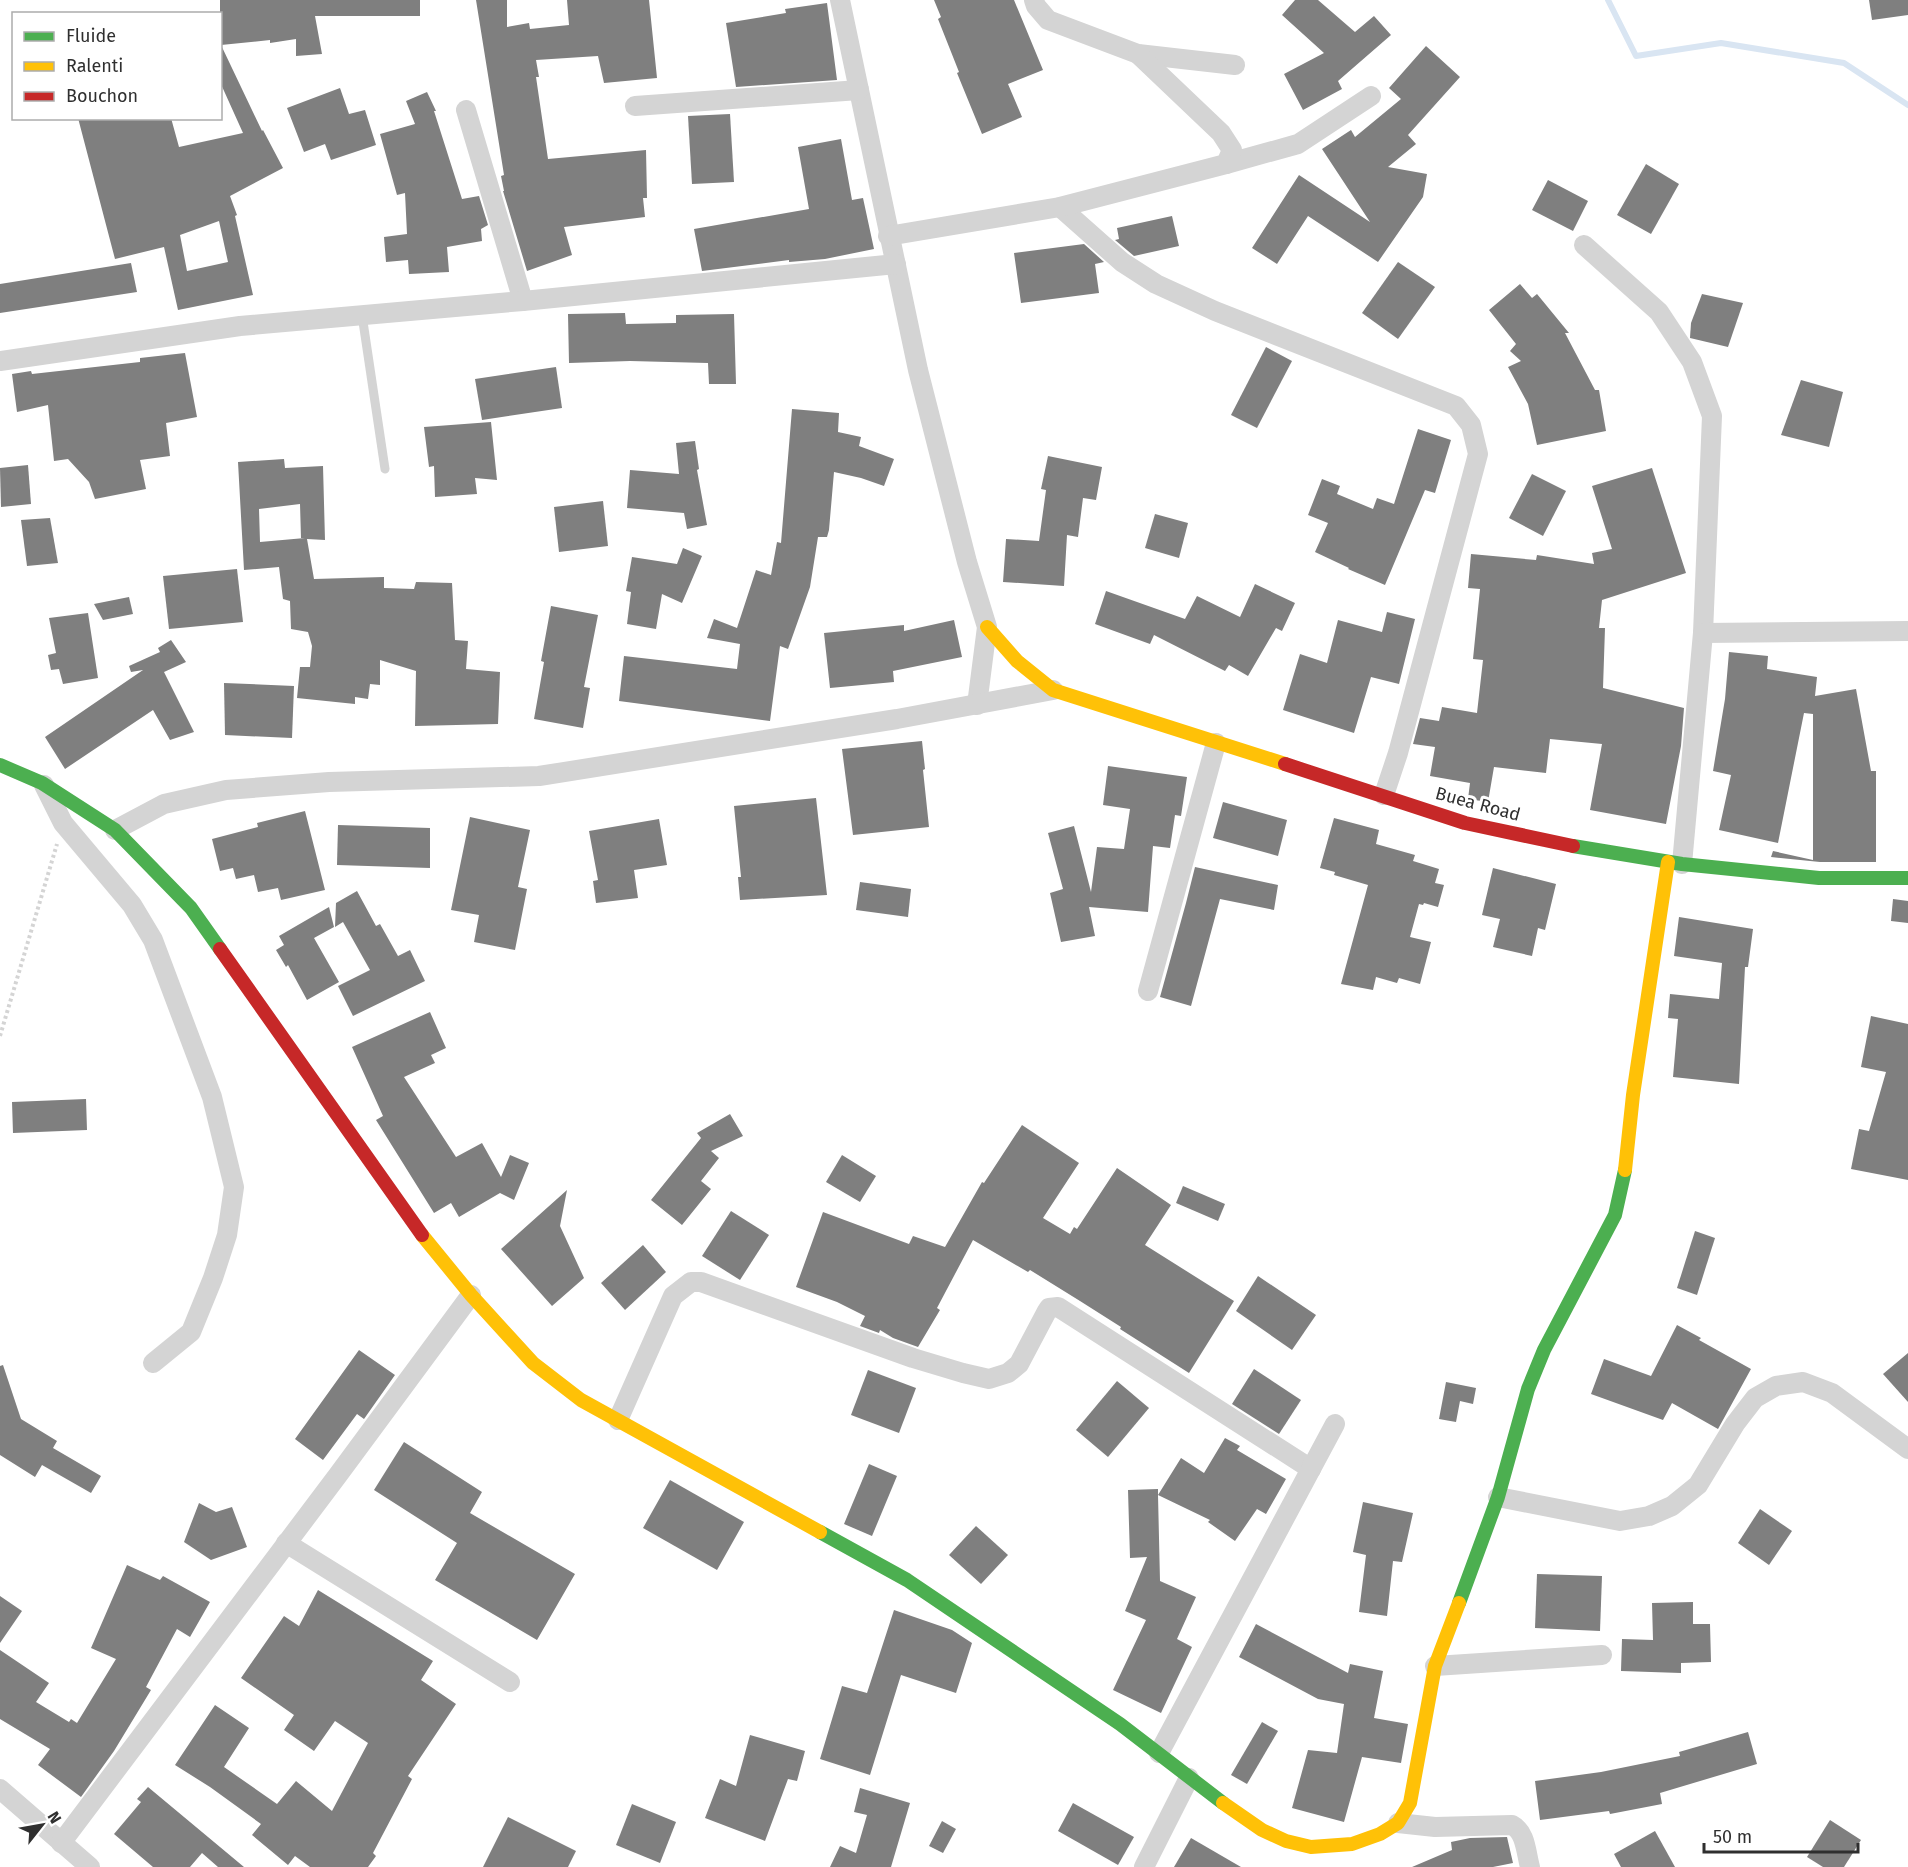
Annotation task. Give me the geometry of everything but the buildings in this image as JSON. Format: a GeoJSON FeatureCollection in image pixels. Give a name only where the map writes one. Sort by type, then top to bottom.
{"type":"FeatureCollection","features":[{"type":"Feature","properties":{"kind":"street"},"geometry":{"type":"LineString","coordinates":[[840,0],[918,370],[967,562],[987,627],[1017,661],[1053,690]]}},
{"type":"Feature","properties":{"kind":"street"},"geometry":{"type":"LineString","coordinates":[[1034,0],[1036,6],[1048,20],[1138,54],[1236,65]]}},
{"type":"Feature","properties":{"kind":"street"},"geometry":{"type":"LineString","coordinates":[[1138,54],[1221,133],[1232,150],[1226,164]]}},
{"type":"Feature","properties":{"kind":"street"},"geometry":{"type":"LineString","coordinates":[[634,106],[859,90]]}},
{"type":"Feature","properties":{"kind":"street"},"geometry":{"type":"LineString","coordinates":[[888,236],[1060,207],[1298,144],[1371,96]]}},
{"type":"Feature","properties":{"kind":"street"},"geometry":{"type":"LineString","coordinates":[[465,110],[523,301]]}},
{"type":"Feature","properties":{"kind":"street"},"geometry":{"type":"LineString","coordinates":[[1060,207],[1122,262],[1156,284],[1215,311],[1456,406],[1471,425],[1478,454],[1398,753],[1384,795]]}},
{"type":"Feature","properties":{"kind":"street"},"geometry":{"type":"LineString","coordinates":[[0,765],[42,783],[116,830],[191,908],[426,1241],[533,1363],[581,1400],[907,1580],[1120,1724],[1189,1778],[1262,1830],[1286,1841],[1311,1847],[1352,1844],[1380,1834],[1398,1823],[1410,1803],[1435,1666],[1498,1497],[1532,1379],[1563,1312],[1615,1215],[1624,1182],[1633,1095],[1675,863],[1703,633],[1712,416],[1692,362],[1659,312],[1584,245]]}},
{"type":"Feature","properties":{"kind":"street"},"geometry":{"type":"LineString","coordinates":[[0,361],[240,326],[896,264]]}},
{"type":"Feature","properties":{"kind":"street"},"geometry":{"type":"LineString","coordinates":[[976,705],[987,627]]}},
{"type":"Feature","properties":{"kind":"street"},"geometry":{"type":"LineString","coordinates":[[1703,633],[1908,631]]}},
{"type":"Feature","properties":{"kind":"street"},"geometry":{"type":"LineString","coordinates":[[116,830],[164,804],[226,790],[329,782],[539,776],[976,705],[1053,690]]}},
{"type":"Feature","properties":{"kind":"street","name":"Buea Road"},"geometry":{"type":"LineString","coordinates":[[1053,690],[1465,823],[1575,846],[1675,863],[1819,878],[1908,878]]}},
{"type":"Feature","properties":{"kind":"street"},"geometry":{"type":"LineString","coordinates":[[1148,991],[1216,743]]}},
{"type":"Feature","properties":{"kind":"street"},"geometry":{"type":"LineString","coordinates":[[42,783],[63,823],[132,905],[153,940],[212,1097],[234,1187],[226,1235],[213,1278],[191,1332],[153,1363]]}},
{"type":"Feature","properties":{"kind":"street"},"geometry":{"type":"LineString","coordinates":[[618,1420],[673,1296],[691,1282],[701,1282],[913,1358],[989,1379],[1008,1373],[1019,1364],[1049,1308],[1058,1307],[1311,1469]]}},
{"type":"Feature","properties":{"kind":"street"},"geometry":{"type":"LineString","coordinates":[[61,1843],[471,1295]]}},
{"type":"Feature","properties":{"kind":"street"},"geometry":{"type":"LineString","coordinates":[[1498,1497],[1620,1521],[1649,1516],[1672,1506],[1698,1485],[1735,1424],[1755,1398],[1776,1386],[1803,1382],[1832,1393],[1908,1449]]}},
{"type":"Feature","properties":{"kind":"street"},"geometry":{"type":"LineString","coordinates":[[1159,1753],[1335,1424]]}},
{"type":"Feature","properties":{"kind":"street"},"geometry":{"type":"LineString","coordinates":[[286,1543],[510,1682]]}},
{"type":"Feature","properties":{"kind":"street"},"geometry":{"type":"LineString","coordinates":[[1435,1666],[1602,1654]]}},
{"type":"Feature","properties":{"kind":"street"},"geometry":{"type":"LineString","coordinates":[[1144,1867],[1189,1778]]}},
{"type":"Feature","properties":{"kind":"street"},"geometry":{"type":"LineString","coordinates":[[0,1789],[90,1867]]}},
{"type":"Feature","properties":{"kind":"street"},"geometry":{"type":"LineString","coordinates":[[1398,1823],[1435,1827],[1512,1825],[1518,1828],[1522,1835],[1530,1867]]}},
{"type":"Feature","properties":{"kind":"lane"},"geometry":{"type":"LineString","coordinates":[[362,315],[385,469]]}},
{"type":"Feature","properties":{"kind":"path"},"geometry":{"type":"LineString","coordinates":[[0,1036],[63,823]]}},
{"type":"Feature","properties":{"kind":"waterway"},"geometry":{"type":"LineString","coordinates":[[1608,0],[1636,56],[1721,43],[1844,63],[1908,105]]}},
{"type":"Feature","properties":{"kind":"traffic: fast"},"geometry":{"type":"LineString","coordinates":[[0,765],[42,783],[115,830],[191,908],[220,949]]}},
{"type":"Feature","properties":{"kind":"traffic: fast"},"geometry":{"type":"LineString","coordinates":[[1573,846],[1682,864],[1819,878],[1908,878]]}},
{"type":"Feature","properties":{"kind":"traffic: fast"},"geometry":{"type":"LineString","coordinates":[[1459,1603],[1498,1497],[1528,1389],[1544,1350],[1615,1215],[1625,1170]]}},
{"type":"Feature","properties":{"kind":"traffic: fast"},"geometry":{"type":"LineString","coordinates":[[820,1532],[907,1580],[1120,1724],[1223,1803]]}},
{"type":"Feature","properties":{"kind":"traffic: slow"},"geometry":{"type":"LineString","coordinates":[[987,627],[1017,661],[1053,690],[1285,764]]}},
{"type":"Feature","properties":{"kind":"traffic: slow"},"geometry":{"type":"LineString","coordinates":[[1625,1170],[1633,1095],[1668,862]]}},
{"type":"Feature","properties":{"kind":"traffic: slow"},"geometry":{"type":"LineString","coordinates":[[422,1235],[471,1295],[533,1363],[581,1400],[820,1532]]}},
{"type":"Feature","properties":{"kind":"traffic: slow"},"geometry":{"type":"LineString","coordinates":[[1223,1803],[1262,1830],[1286,1841],[1311,1847],[1352,1844],[1380,1834],[1398,1823],[1410,1803],[1435,1666],[1459,1603]]}},
{"type":"Feature","properties":{"kind":"traffic: jam"},"geometry":{"type":"LineString","coordinates":[[1285,764],[1465,823],[1573,846]]}},
{"type":"Feature","properties":{"kind":"traffic: jam"},"geometry":{"type":"LineString","coordinates":[[220,949],[422,1235]]}}]}
